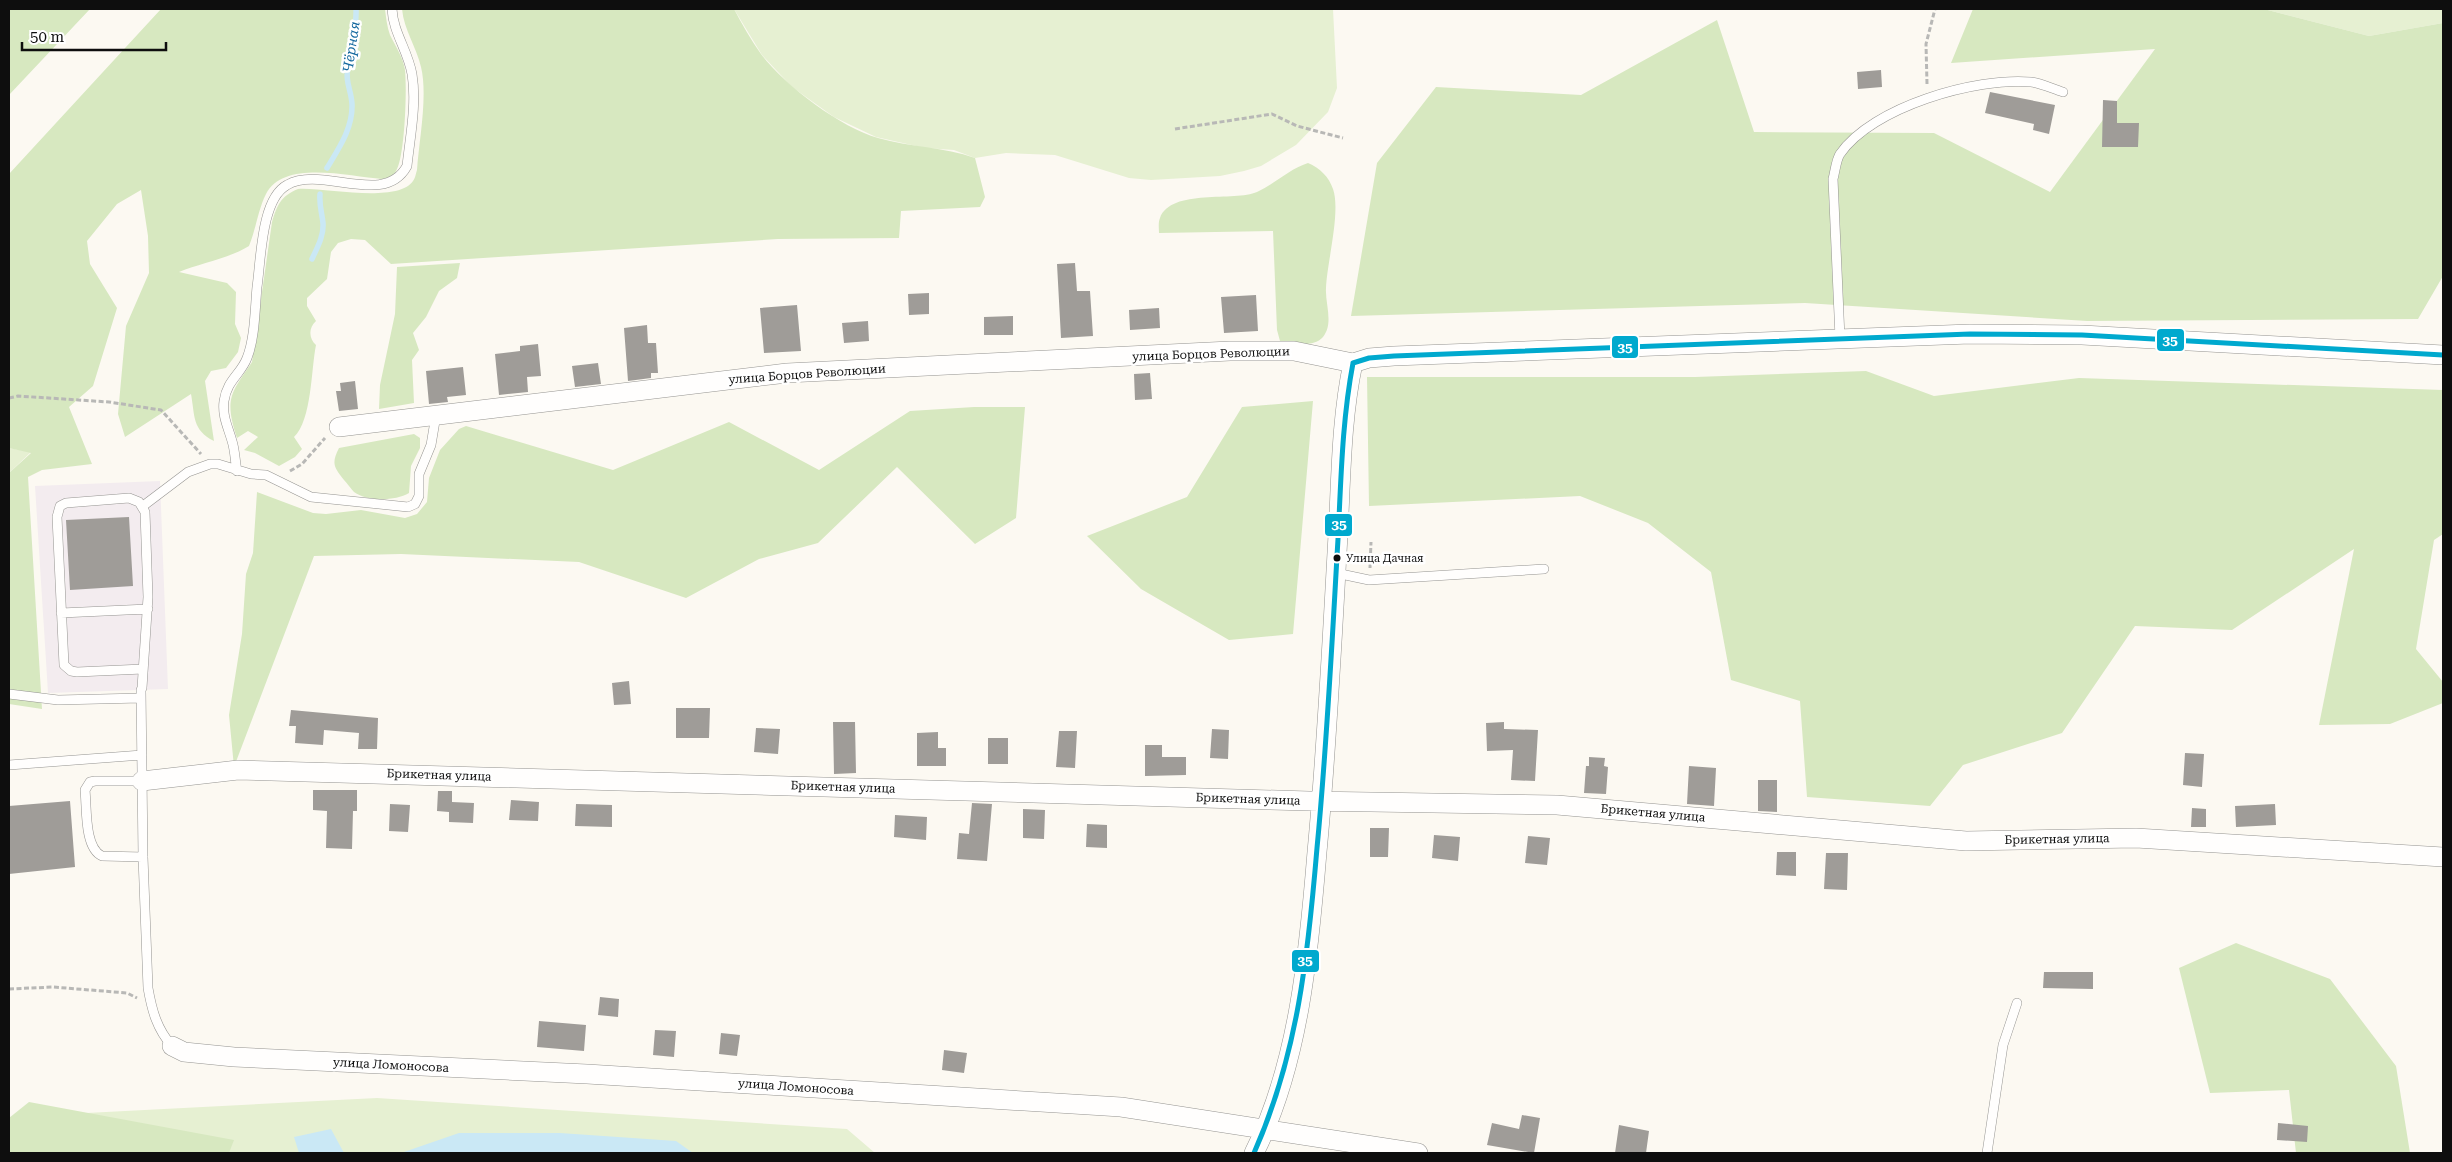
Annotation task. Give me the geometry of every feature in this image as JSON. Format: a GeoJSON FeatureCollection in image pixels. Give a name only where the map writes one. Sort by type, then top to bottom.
{"type":"FeatureCollection","features":[{"type":"Feature","properties":{"kind":"street","name":"улица Борцов Революции"},"geometry":{"type":"LineString","coordinates":[[339,427],[787,373],[1230,351],[1294,351],[1353,363],[1369,358],[1394,356],[1970,334],[2082,335],[2443,355]]}},
{"type":"Feature","properties":{"kind":"street"},"geometry":{"type":"LineString","coordinates":[[1254,1153],[1265,1131],[1286,1067],[1297,1013],[1310,930],[1330,704],[1336,573],[1348,394],[1353,363]]}},
{"type":"Feature","properties":{"kind":"street","name":"Брикетная улица"},"geometry":{"type":"LineString","coordinates":[[142,781],[238,770],[1322,801],[1556,805],[1966,841],[2136,838],[2443,856]]}},
{"type":"Feature","properties":{"kind":"street","name":"улица Ломоносова"},"geometry":{"type":"LineString","coordinates":[[172,1046],[184,1052],[234,1058],[597,1075],[1121,1108],[1418,1153]]}},
{"type":"Feature","properties":{"kind":"lane"},"geometry":{"type":"LineString","coordinates":[[237,471],[232,441],[224,414],[224,400],[227,387],[247,360],[266,220],[277,193],[288,184],[301,180],[361,185],[392,183],[403,174],[407,166],[414,92],[407,54],[395,26],[392,9]]}},
{"type":"Feature","properties":{"kind":"lane"},"geometry":{"type":"LineString","coordinates":[[1840,338],[1833,179],[1839,155],[1862,130],[1927,98],[1972,85],[2032,82],[2064,92]]}},
{"type":"Feature","properties":{"kind":"lane"},"geometry":{"type":"LineString","coordinates":[[143,506],[188,472],[210,464],[218,464],[237,471],[266,475],[310,497],[408,507],[415,504],[419,496],[420,474],[432,445],[436,415]]}},
{"type":"Feature","properties":{"kind":"lane"},"geometry":{"type":"LineString","coordinates":[[144,669],[77,672],[67,669],[63,660],[57,517],[60,506],[66,503],[129,498],[143,506],[145,512],[148,609],[144,669],[141,698],[143,857],[148,988],[151,1006],[161,1033],[172,1046]]}},
{"type":"Feature","properties":{"kind":"lane"},"geometry":{"type":"LineString","coordinates":[[1336,573],[1369,580],[1544,569]]}},
{"type":"Feature","properties":{"kind":"lane"},"geometry":{"type":"LineString","coordinates":[[61,613],[148,609]]}},
{"type":"Feature","properties":{"kind":"lane"},"geometry":{"type":"LineString","coordinates":[[9,694],[58,700],[141,698]]}},
{"type":"Feature","properties":{"kind":"lane"},"geometry":{"type":"LineString","coordinates":[[9,765],[142,755]]}},
{"type":"Feature","properties":{"kind":"lane"},"geometry":{"type":"LineString","coordinates":[[142,781],[95,781],[90,782],[85,790],[90,843],[96,854],[102,856],[143,857]]}},
{"type":"Feature","properties":{"kind":"lane"},"geometry":{"type":"LineString","coordinates":[[1987,1153],[2003,1045],[2017,1003]]}},
{"type":"Feature","properties":{"kind":"path"},"geometry":{"type":"LineString","coordinates":[[1927,98],[1926,44],[1935,9]]}},
{"type":"Feature","properties":{"kind":"path"},"geometry":{"type":"LineString","coordinates":[[1175,129],[1272,114],[1297,126],[1343,138]]}},
{"type":"Feature","properties":{"kind":"path"},"geometry":{"type":"LineString","coordinates":[[9,398],[18,396],[109,402],[161,410],[210,464]]}},
{"type":"Feature","properties":{"kind":"path"},"geometry":{"type":"LineString","coordinates":[[266,475],[280,474],[302,464],[324,439],[339,427]]}},
{"type":"Feature","properties":{"kind":"path"},"geometry":{"type":"LineString","coordinates":[[9,989],[53,987],[127,993],[151,1006]]}},
{"type":"Feature","properties":{"kind":"shaded area"},"geometry":{"type":"Polygon","coordinates":[[[160,481],[168,689],[48,693],[35,486],[160,481]]]}},
{"type":"Feature","properties":{"kind":"green space"},"geometry":{"type":"Polygon","coordinates":[[[9,9],[90,9],[9,95],[9,9]]]}},
{"type":"Feature","properties":{"kind":"green space"},"geometry":{"type":"Polygon","coordinates":[[[161,9],[385,9],[389,32],[401,56],[405,70],[405,121],[400,161],[394,173],[382,179],[336,174],[302,173],[275,183],[266,194],[261,206],[249,246],[233,254],[179,272],[227,283],[236,292],[235,324],[241,338],[238,352],[226,368],[211,371],[205,381],[214,441],[207,437],[198,427],[194,416],[191,394],[125,437],[118,414],[126,326],[149,273],[148,236],[141,190],[117,204],[87,241],[90,264],[117,308],[93,386],[69,407],[92,464],[42,470],[28,477],[42,709],[9,704],[9,473],[31,453],[9,448],[9,174],[161,9]]]}},
{"type":"Feature","properties":{"kind":"green space"},"geometry":{"type":"Polygon","coordinates":[[[402,9],[734,9],[761,54],[771,66],[798,92],[814,104],[863,133],[878,138],[975,158],[985,197],[980,207],[901,211],[899,238],[778,239],[391,264],[365,240],[351,239],[338,243],[331,252],[327,279],[307,298],[307,306],[316,321],[310,333],[316,345],[308,407],[300,429],[294,437],[302,449],[295,457],[279,466],[255,453],[244,450],[258,437],[248,431],[237,438],[230,405],[239,381],[252,362],[272,222],[284,198],[298,189],[359,193],[392,192],[405,188],[414,180],[417,170],[424,91],[419,59],[405,24],[402,9]]]}},
{"type":"Feature","properties":{"kind":"green space"},"geometry":{"type":"Polygon","coordinates":[[[734,9],[1333,9],[1337,88],[1328,112],[1296,145],[1261,166],[1220,176],[1151,180],[1129,178],[1055,155],[1006,153],[975,158],[954,150],[925,148],[876,137],[834,117],[792,87],[762,55],[734,9]]]}},
{"type":"Feature","properties":{"kind":"green space"},"geometry":{"type":"Polygon","coordinates":[[[1973,9],[2264,9],[2369,36],[2443,23],[2443,276],[2418,319],[2087,321],[1805,303],[1351,316],[1377,163],[1436,87],[1581,95],[1717,20],[1754,132],[1934,133],[2050,192],[2155,49],[1951,63],[1973,9]]]}},
{"type":"Feature","properties":{"kind":"green space"},"geometry":{"type":"Polygon","coordinates":[[[2264,9],[2443,9],[2443,23],[2369,36],[2264,9]]]}},
{"type":"Feature","properties":{"kind":"green space"},"geometry":{"type":"Polygon","coordinates":[[[1308,163],[1320,170],[1326,177],[1333,189],[1335,199],[1335,224],[1326,288],[1329,320],[1326,332],[1319,340],[1309,344],[1296,344],[1280,341],[1277,330],[1273,231],[1159,233],[1159,223],[1166,209],[1177,203],[1190,199],[1247,195],[1257,192],[1308,163]]]}},
{"type":"Feature","properties":{"kind":"green space"},"geometry":{"type":"Polygon","coordinates":[[[460,263],[457,278],[439,291],[426,317],[413,333],[419,350],[412,360],[414,403],[379,409],[380,385],[395,314],[397,267],[460,263]]]}},
{"type":"Feature","properties":{"kind":"green space"},"geometry":{"type":"Polygon","coordinates":[[[1866,371],[1934,396],[2079,378],[2443,390],[2443,534],[2434,540],[2416,649],[2443,682],[2443,703],[2390,724],[2319,725],[2354,549],[2232,630],[2135,626],[2062,733],[1963,765],[1930,806],[1807,797],[1800,701],[1731,680],[1711,572],[1648,523],[1580,496],[1369,506],[1367,377],[1695,377],[1866,371]]]}},
{"type":"Feature","properties":{"kind":"green space"},"geometry":{"type":"Polygon","coordinates":[[[1313,401],[1293,634],[1229,640],[1141,589],[1087,536],[1187,497],[1242,407],[1313,401]]]}},
{"type":"Feature","properties":{"kind":"green space"},"geometry":{"type":"Polygon","coordinates":[[[974,407],[1025,407],[1016,518],[975,544],[897,467],[818,543],[759,559],[686,598],[579,562],[401,554],[314,556],[234,767],[229,715],[242,634],[246,574],[253,553],[257,492],[313,513],[326,514],[361,510],[405,518],[417,514],[427,502],[429,478],[440,450],[459,429],[466,426],[613,470],[729,422],[819,470],[910,411],[974,407]]]}},
{"type":"Feature","properties":{"kind":"green space"},"geometry":{"type":"Polygon","coordinates":[[[414,434],[420,438],[420,448],[411,466],[409,493],[403,496],[389,499],[367,498],[354,492],[336,468],[334,462],[339,448],[414,434]]]}},
{"type":"Feature","properties":{"kind":"green space"},"geometry":{"type":"Polygon","coordinates":[[[9,448],[31,452],[9,473],[9,448]]]}},
{"type":"Feature","properties":{"kind":"green space"},"geometry":{"type":"Polygon","coordinates":[[[2236,943],[2330,979],[2396,1066],[2410,1153],[2296,1153],[2289,1090],[2210,1093],[2179,968],[2236,943]]]}},
{"type":"Feature","properties":{"kind":"green space"},"geometry":{"type":"Polygon","coordinates":[[[377,1098],[847,1129],[875,1153],[9,1153],[9,1117],[377,1098]]]}},
{"type":"Feature","properties":{"kind":"green space"},"geometry":{"type":"Polygon","coordinates":[[[29,1102],[234,1140],[229,1153],[9,1153],[9,1118],[29,1102]]]}},
{"type":"Feature","properties":{"kind":"water"},"geometry":{"type":"Polygon","coordinates":[[[331,1129],[344,1153],[299,1153],[294,1137],[331,1129]]]}},
{"type":"Feature","properties":{"kind":"water"},"geometry":{"type":"Polygon","coordinates":[[[459,1133],[560,1133],[676,1141],[693,1153],[401,1153],[459,1133]]]}},
{"type":"Feature","properties":{"kind":"building"},"geometry":{"type":"Polygon","coordinates":[[[1881,70],[1882,87],[1858,89],[1857,72],[1881,70]]]}},
{"type":"Feature","properties":{"kind":"building"},"geometry":{"type":"Polygon","coordinates":[[[1990,92],[2055,105],[2049,134],[2033,130],[2034,124],[1985,113],[1990,92]]]}},
{"type":"Feature","properties":{"kind":"building"},"geometry":{"type":"Polygon","coordinates":[[[2103,100],[2117,101],[2117,123],[2139,123],[2138,147],[2102,147],[2103,100]]]}},
{"type":"Feature","properties":{"kind":"building"},"geometry":{"type":"Polygon","coordinates":[[[1075,263],[1077,291],[1090,291],[1093,336],[1061,338],[1057,264],[1075,263]]]}},
{"type":"Feature","properties":{"kind":"building"},"geometry":{"type":"Polygon","coordinates":[[[929,293],[929,314],[909,315],[908,294],[929,293]]]}},
{"type":"Feature","properties":{"kind":"building"},"geometry":{"type":"Polygon","coordinates":[[[1256,295],[1258,331],[1224,333],[1221,297],[1256,295]]]}},
{"type":"Feature","properties":{"kind":"building"},"geometry":{"type":"Polygon","coordinates":[[[797,305],[801,351],[764,353],[760,308],[797,305]]]}},
{"type":"Feature","properties":{"kind":"building"},"geometry":{"type":"Polygon","coordinates":[[[1159,308],[1160,328],[1130,330],[1129,310],[1159,308]]]}},
{"type":"Feature","properties":{"kind":"building"},"geometry":{"type":"Polygon","coordinates":[[[1013,316],[1013,335],[984,335],[984,317],[1013,316]]]}},
{"type":"Feature","properties":{"kind":"building"},"geometry":{"type":"Polygon","coordinates":[[[868,321],[869,341],[844,343],[842,323],[868,321]]]}},
{"type":"Feature","properties":{"kind":"building"},"geometry":{"type":"Polygon","coordinates":[[[647,325],[648,343],[656,343],[658,373],[651,373],[651,378],[628,381],[624,328],[647,325]]]}},
{"type":"Feature","properties":{"kind":"building"},"geometry":{"type":"Polygon","coordinates":[[[538,344],[541,376],[527,377],[528,392],[499,395],[495,354],[520,351],[520,346],[538,344]]]}},
{"type":"Feature","properties":{"kind":"building"},"geometry":{"type":"Polygon","coordinates":[[[598,363],[601,384],[575,387],[572,366],[598,363]]]}},
{"type":"Feature","properties":{"kind":"building"},"geometry":{"type":"Polygon","coordinates":[[[463,367],[466,395],[447,397],[448,402],[429,404],[426,371],[463,367]]]}},
{"type":"Feature","properties":{"kind":"building"},"geometry":{"type":"Polygon","coordinates":[[[1150,373],[1152,399],[1135,400],[1134,374],[1150,373]]]}},
{"type":"Feature","properties":{"kind":"building"},"geometry":{"type":"Polygon","coordinates":[[[355,381],[358,409],[339,411],[336,391],[341,391],[340,383],[355,381]]]}},
{"type":"Feature","properties":{"kind":"building"},"geometry":{"type":"Polygon","coordinates":[[[129,517],[133,586],[70,590],[66,520],[129,517]]]}},
{"type":"Feature","properties":{"kind":"building"},"geometry":{"type":"Polygon","coordinates":[[[629,681],[631,704],[614,705],[612,683],[629,681]]]}},
{"type":"Feature","properties":{"kind":"building"},"geometry":{"type":"Polygon","coordinates":[[[676,708],[710,708],[709,738],[676,738],[676,708]]]}},
{"type":"Feature","properties":{"kind":"building"},"geometry":{"type":"Polygon","coordinates":[[[291,710],[378,718],[377,749],[358,749],[359,733],[324,730],[323,745],[295,743],[296,726],[289,726],[291,710]]]}},
{"type":"Feature","properties":{"kind":"building"},"geometry":{"type":"Polygon","coordinates":[[[833,722],[855,722],[856,773],[834,774],[833,722]]]}},
{"type":"Feature","properties":{"kind":"building"},"geometry":{"type":"Polygon","coordinates":[[[1504,722],[1504,729],[1538,730],[1535,781],[1511,780],[1513,750],[1487,751],[1486,723],[1504,722]]]}},
{"type":"Feature","properties":{"kind":"building"},"geometry":{"type":"Polygon","coordinates":[[[756,728],[780,729],[778,754],[754,752],[756,728]]]}},
{"type":"Feature","properties":{"kind":"building"},"geometry":{"type":"Polygon","coordinates":[[[1212,729],[1229,730],[1228,759],[1210,758],[1212,729]]]}},
{"type":"Feature","properties":{"kind":"building"},"geometry":{"type":"Polygon","coordinates":[[[1059,731],[1077,731],[1075,768],[1056,767],[1059,731]]]}},
{"type":"Feature","properties":{"kind":"building"},"geometry":{"type":"Polygon","coordinates":[[[938,732],[938,748],[946,748],[946,766],[917,766],[917,733],[938,732]]]}},
{"type":"Feature","properties":{"kind":"building"},"geometry":{"type":"Polygon","coordinates":[[[988,738],[1008,738],[1008,764],[988,764],[988,738]]]}},
{"type":"Feature","properties":{"kind":"building"},"geometry":{"type":"Polygon","coordinates":[[[1145,745],[1162,745],[1162,757],[1186,757],[1186,775],[1145,776],[1145,745]]]}},
{"type":"Feature","properties":{"kind":"building"},"geometry":{"type":"Polygon","coordinates":[[[2185,753],[2204,754],[2202,787],[2183,785],[2185,753]]]}},
{"type":"Feature","properties":{"kind":"building"},"geometry":{"type":"Polygon","coordinates":[[[1589,757],[1605,758],[1604,766],[1608,767],[1606,794],[1584,793],[1586,766],[1589,766],[1589,757]]]}},
{"type":"Feature","properties":{"kind":"building"},"geometry":{"type":"Polygon","coordinates":[[[1689,766],[1716,768],[1714,806],[1687,804],[1689,766]]]}},
{"type":"Feature","properties":{"kind":"building"},"geometry":{"type":"Polygon","coordinates":[[[1758,780],[1777,780],[1777,812],[1758,811],[1758,780]]]}},
{"type":"Feature","properties":{"kind":"building"},"geometry":{"type":"Polygon","coordinates":[[[313,790],[357,790],[357,811],[353,811],[352,849],[326,848],[327,811],[313,810],[313,790]]]}},
{"type":"Feature","properties":{"kind":"building"},"geometry":{"type":"Polygon","coordinates":[[[438,791],[452,791],[452,802],[474,803],[473,823],[449,822],[449,812],[437,811],[438,791]]]}},
{"type":"Feature","properties":{"kind":"building"},"geometry":{"type":"Polygon","coordinates":[[[511,800],[539,802],[538,821],[509,820],[511,800]]]}},
{"type":"Feature","properties":{"kind":"building"},"geometry":{"type":"Polygon","coordinates":[[[70,801],[75,867],[9,874],[9,806],[70,801]]]}},
{"type":"Feature","properties":{"kind":"building"},"geometry":{"type":"Polygon","coordinates":[[[972,803],[992,804],[987,861],[957,859],[959,833],[969,834],[972,803]]]}},
{"type":"Feature","properties":{"kind":"building"},"geometry":{"type":"Polygon","coordinates":[[[390,804],[410,805],[408,832],[389,831],[390,804]]]}},
{"type":"Feature","properties":{"kind":"building"},"geometry":{"type":"Polygon","coordinates":[[[576,804],[612,805],[612,827],[575,826],[576,804]]]}},
{"type":"Feature","properties":{"kind":"building"},"geometry":{"type":"Polygon","coordinates":[[[2275,804],[2276,825],[2236,827],[2235,806],[2275,804]]]}},
{"type":"Feature","properties":{"kind":"building"},"geometry":{"type":"Polygon","coordinates":[[[2192,808],[2206,809],[2206,827],[2191,827],[2192,808]]]}},
{"type":"Feature","properties":{"kind":"building"},"geometry":{"type":"Polygon","coordinates":[[[1023,809],[1045,810],[1044,839],[1023,838],[1023,809]]]}},
{"type":"Feature","properties":{"kind":"building"},"geometry":{"type":"Polygon","coordinates":[[[895,815],[927,817],[926,840],[894,837],[895,815]]]}},
{"type":"Feature","properties":{"kind":"building"},"geometry":{"type":"Polygon","coordinates":[[[1087,824],[1107,825],[1107,848],[1086,847],[1087,824]]]}},
{"type":"Feature","properties":{"kind":"building"},"geometry":{"type":"Polygon","coordinates":[[[1370,828],[1389,828],[1388,857],[1370,857],[1370,828]]]}},
{"type":"Feature","properties":{"kind":"building"},"geometry":{"type":"Polygon","coordinates":[[[1434,835],[1460,837],[1458,861],[1432,858],[1434,835]]]}},
{"type":"Feature","properties":{"kind":"building"},"geometry":{"type":"Polygon","coordinates":[[[1528,836],[1550,838],[1547,865],[1525,863],[1528,836]]]}},
{"type":"Feature","properties":{"kind":"building"},"geometry":{"type":"Polygon","coordinates":[[[1777,852],[1796,852],[1796,876],[1776,875],[1777,852]]]}},
{"type":"Feature","properties":{"kind":"building"},"geometry":{"type":"Polygon","coordinates":[[[1826,853],[1848,853],[1847,890],[1824,889],[1826,853]]]}},
{"type":"Feature","properties":{"kind":"building"},"geometry":{"type":"Polygon","coordinates":[[[2044,972],[2093,972],[2093,989],[2043,988],[2044,972]]]}},
{"type":"Feature","properties":{"kind":"building"},"geometry":{"type":"Polygon","coordinates":[[[600,997],[619,999],[618,1017],[598,1015],[600,997]]]}},
{"type":"Feature","properties":{"kind":"building"},"geometry":{"type":"Polygon","coordinates":[[[539,1021],[586,1025],[584,1051],[537,1047],[539,1021]]]}},
{"type":"Feature","properties":{"kind":"building"},"geometry":{"type":"Polygon","coordinates":[[[655,1030],[676,1031],[674,1057],[653,1055],[655,1030]]]}},
{"type":"Feature","properties":{"kind":"building"},"geometry":{"type":"Polygon","coordinates":[[[721,1033],[740,1035],[737,1056],[719,1054],[721,1033]]]}},
{"type":"Feature","properties":{"kind":"building"},"geometry":{"type":"Polygon","coordinates":[[[944,1050],[967,1053],[964,1073],[942,1070],[944,1050]]]}},
{"type":"Feature","properties":{"kind":"building"},"geometry":{"type":"Polygon","coordinates":[[[1522,1115],[1540,1118],[1534,1153],[1487,1145],[1492,1123],[1519,1129],[1522,1115]]]}},
{"type":"Feature","properties":{"kind":"building"},"geometry":{"type":"Polygon","coordinates":[[[2278,1123],[2308,1126],[2307,1142],[2277,1140],[2278,1123]]]}},
{"type":"Feature","properties":{"kind":"building"},"geometry":{"type":"Polygon","coordinates":[[[1619,1125],[1649,1131],[1646,1153],[1615,1153],[1619,1125]]]}},
{"type":"Feature","properties":{"kind":"waterway","name":"Чёрная"},"geometry":{"type":"LineString","coordinates":[[327,168],[348,130],[352,113],[347,72],[355,31],[356,9]]}},
{"type":"Feature","properties":{"kind":"waterway","name":"Чёрная"},"geometry":{"type":"LineString","coordinates":[[312,259],[320,242],[323,228],[320,194]]}},
{"type":"Feature","properties":{"kind":"transit line","name":"35"},"geometry":{"type":"LineString","coordinates":[[1353,363],[1369,358],[1394,356],[1970,334],[2082,335],[2443,355]]}},
{"type":"Feature","properties":{"kind":"transit line","name":"35"},"geometry":{"type":"LineString","coordinates":[[1254,1153],[1269,1116],[1291,1041],[1299,1004],[1310,927],[1321,809],[1342,451],[1353,363]]}},
{"type":"Feature","properties":{"kind":"place","name":"Улица Дачная"},"geometry":{"type":"Point","coordinates":[1337,558]}}]}
